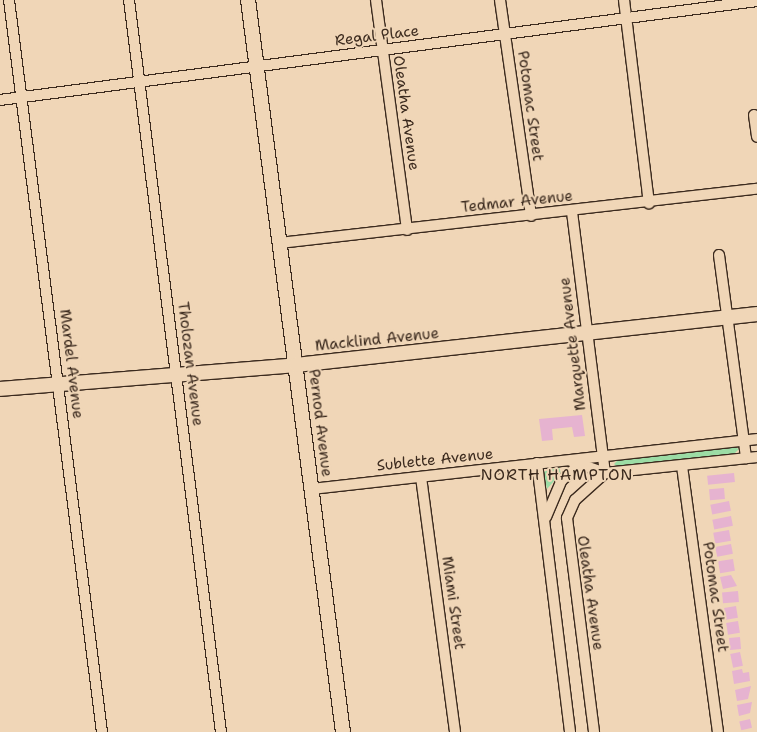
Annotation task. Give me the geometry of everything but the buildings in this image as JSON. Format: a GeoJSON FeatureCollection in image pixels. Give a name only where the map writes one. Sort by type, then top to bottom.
{"type":"FeatureCollection","features":[{"type":"Feature","properties":{"kind":"street","name":"Mardel Avenue"},"geometry":{"type":"LineString","coordinates":[[8,0],[102,732]]}},
{"type":"Feature","properties":{"kind":"street","name":"Tholozan Avenue"},"geometry":{"type":"LineString","coordinates":[[129,0],[221,732]]}},
{"type":"Feature","properties":{"kind":"street","name":"Pernod Avenue"},"geometry":{"type":"LineString","coordinates":[[248,0],[343,732]]}},
{"type":"Feature","properties":{"kind":"street","name":"Oleatha Avenue"},"geometry":{"type":"LineString","coordinates":[[376,0],[407,230]]}},
{"type":"Feature","properties":{"kind":"street","name":"Potomac Street"},"geometry":{"type":"LineString","coordinates":[[500,0],[531,216]]}},
{"type":"Feature","properties":{"kind":"street"},"geometry":{"type":"LineString","coordinates":[[624,0],[649,203]]}},
{"type":"Feature","properties":{"kind":"street","name":"Regal Place"},"geometry":{"type":"LineString","coordinates":[[0,100],[257,65],[505,35],[729,2],[757,1]]}},
{"type":"Feature","properties":{"kind":"street"},"geometry":{"type":"LineString","coordinates":[[754,115],[757,137]]}},
{"type":"Feature","properties":{"kind":"street","name":"Tedmar Avenue"},"geometry":{"type":"LineString","coordinates":[[280,243],[572,212],[757,188]]}},
{"type":"Feature","properties":{"kind":"street","name":"Marquette Avenue"},"geometry":{"type":"LineString","coordinates":[[572,212],[586,333],[597,457],[605,473]]}},
{"type":"Feature","properties":{"kind":"street"},"geometry":{"type":"LineString","coordinates":[[720,255],[746,458]]}},
{"type":"Feature","properties":{"kind":"street","name":"Macklind Avenue"},"geometry":{"type":"LineString","coordinates":[[0,389],[296,365],[757,314]]}},
{"type":"Feature","properties":{"kind":"street","name":"Sublette Avenue"},"geometry":{"type":"LineString","coordinates":[[312,489],[757,439]]}},
{"type":"Feature","properties":{"kind":"street"},"geometry":{"type":"LineString","coordinates":[[545,530],[552,498],[561,481],[579,464],[597,457]]}},
{"type":"Feature","properties":{"kind":"street","name":"Sublette Avenue"},"geometry":{"type":"LineString","coordinates":[[562,460],[605,473],[757,457]]}},
{"type":"Feature","properties":{"kind":"street"},"geometry":{"type":"LineString","coordinates":[[537,463],[570,732]]}},
{"type":"Feature","properties":{"kind":"street","name":"Potomac Street"},"geometry":{"type":"LineString","coordinates":[[682,466],[718,732]]}},
{"type":"Feature","properties":{"kind":"street","name":"Oleatha Avenue"},"geometry":{"type":"LineString","coordinates":[[594,732],[567,518],[575,500],[605,473]]}},
{"type":"Feature","properties":{"kind":"street","name":"Miami Street"},"geometry":{"type":"LineString","coordinates":[[421,477],[455,732]]}},
{"type":"Feature","properties":{"kind":"green space"},"geometry":{"type":"Polygon","coordinates":[[[734,447],[739,449],[734,454],[618,467],[614,464],[619,459],[734,447]]]}},
{"type":"Feature","properties":{"kind":"green space"},"geometry":{"type":"Polygon","coordinates":[[[559,467],[561,473],[547,489],[543,472],[559,467]]]}},
{"type":"Feature","properties":{"kind":"district","name":"NORTH HAMPTON"},"geometry":{"type":"Point","coordinates":[557,475]}}]}
